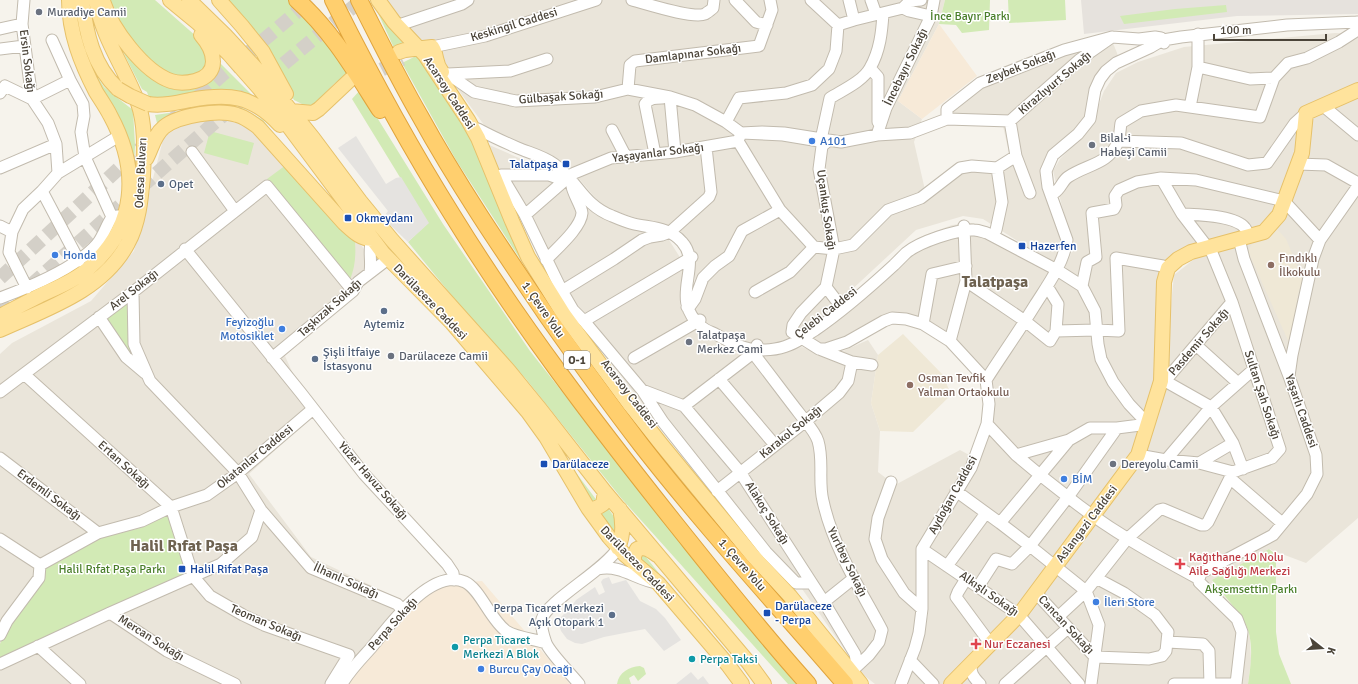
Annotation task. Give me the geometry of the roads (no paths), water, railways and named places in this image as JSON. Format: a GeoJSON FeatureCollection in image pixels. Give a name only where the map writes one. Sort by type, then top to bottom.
{"type":"FeatureCollection","features":[{"type":"Feature","properties":{"kind":"highway"},"geometry":{"type":"LineString","coordinates":[[297,0],[315,17],[337,43],[431,190],[453,217]]}},
{"type":"Feature","properties":{"kind":"highway"},"geometry":{"type":"LineString","coordinates":[[321,0],[374,100]]}},
{"type":"Feature","properties":{"kind":"highway","name":"1. Çevre Yolu"},"geometry":{"type":"LineString","coordinates":[[333,0],[375,83],[453,217],[525,326],[612,444],[762,632],[808,684]]}},
{"type":"Feature","properties":{"kind":"highway","name":"1. Çevre Yolu"},"geometry":{"type":"LineString","coordinates":[[359,0],[417,110],[458,180],[514,269],[577,360],[681,494],[850,675]]}},
{"type":"Feature","properties":{"kind":"main road","name":"Odesa Bulvarı"},"geometry":{"type":"LineString","coordinates":[[0,316],[31,293],[60,287],[87,270],[102,255],[111,243],[121,226],[118,216],[128,203],[128,169],[125,153],[111,116],[84,66],[73,38],[70,24],[69,0]]}},
{"type":"Feature","properties":{"kind":"main road"},"geometry":{"type":"LineString","coordinates":[[82,0],[87,32],[93,52],[110,82],[118,89],[148,104],[161,105],[214,96],[230,96],[244,100],[257,106],[270,115],[308,152]]}},
{"type":"Feature","properties":{"kind":"main road","name":"Odesa Bulvarı"},"geometry":{"type":"LineString","coordinates":[[0,330],[72,297],[95,281],[116,261],[128,243],[140,211],[143,163],[142,116],[131,86],[101,23],[96,0]]}},
{"type":"Feature","properties":{"kind":"main road"},"geometry":{"type":"LineString","coordinates":[[103,0],[108,15],[114,26],[135,54],[147,66],[170,81],[186,83],[204,79],[210,73],[213,58],[209,45],[183,3]]}},
{"type":"Feature","properties":{"kind":"main road"},"geometry":{"type":"LineString","coordinates":[[219,0],[263,52],[289,99],[291,111],[313,113],[354,80],[316,118],[313,125],[313,138]]}},
{"type":"Feature","properties":{"kind":"main road"},"geometry":{"type":"LineString","coordinates":[[378,0],[400,25],[425,48]]}},
{"type":"Feature","properties":{"kind":"main road"},"geometry":{"type":"LineString","coordinates":[[383,0],[400,25]]}},
{"type":"Feature","properties":{"kind":"main road","name":"Darülaceze Caddesi"},"geometry":{"type":"LineString","coordinates":[[183,3],[249,60],[313,138],[360,201],[401,250],[509,371],[605,492],[748,662],[764,684]]}},
{"type":"Feature","properties":{"kind":"main road","name":"Darülaceze Caddesi"},"geometry":{"type":"LineString","coordinates":[[183,3],[198,23],[244,70],[278,112],[390,261],[452,323],[528,412],[546,437],[588,508],[618,548],[658,583],[728,665],[742,684]]}},
{"type":"Feature","properties":{"kind":"main road"},"geometry":{"type":"LineString","coordinates":[[400,56],[405,50],[425,48]]}},
{"type":"Feature","properties":{"kind":"main road","name":"Acarsoy Caddesi"},"geometry":{"type":"LineString","coordinates":[[861,684],[850,675],[821,632],[757,561],[631,406],[564,315],[528,257],[476,130],[425,55],[425,48],[436,53],[437,66],[446,74],[464,102],[540,269],[563,297],[608,368],[676,455],[763,559],[820,624],[850,675],[865,680],[870,684]]}},
{"type":"Feature","properties":{"kind":"main road"},"geometry":{"type":"LineString","coordinates":[[1168,268],[1178,259],[1191,252],[1264,232],[1279,215],[1298,164],[1302,152],[1306,113],[1358,90]]}},
{"type":"Feature","properties":{"kind":"main road"},"geometry":{"type":"LineString","coordinates":[[143,163],[158,134],[163,127],[169,123],[196,115],[212,113],[236,114],[249,120],[258,127],[344,223],[363,238],[372,239]]}},
{"type":"Feature","properties":{"kind":"main road"},"geometry":{"type":"LineString","coordinates":[[390,261],[401,250]]}},
{"type":"Feature","properties":{"kind":"main road","name":"Aslangazi Caddesi"},"geometry":{"type":"LineString","coordinates":[[951,684],[1019,615],[1138,455],[1163,381],[1164,282],[1168,268]]}},
{"type":"Feature","properties":{"kind":"main road"},"geometry":{"type":"LineString","coordinates":[[0,310],[31,293]]}},
{"type":"Feature","properties":{"kind":"main road"},"geometry":{"type":"LineString","coordinates":[[0,339],[51,307]]}},
{"type":"Feature","properties":{"kind":"main road"},"geometry":{"type":"LineString","coordinates":[[588,508],[595,509],[603,504],[605,492]]}},
{"type":"Feature","properties":{"kind":"main road"},"geometry":{"type":"LineString","coordinates":[[618,548],[621,541],[622,531],[620,508]]}},
{"type":"Feature","properties":{"kind":"main road"},"geometry":{"type":"LineString","coordinates":[[634,563],[635,553],[637,549],[640,548],[646,549],[662,559]]}},
{"type":"Feature","properties":{"kind":"street","name":"Ersin Sokağı"},"geometry":{"type":"LineString","coordinates":[[24,0],[22,24],[32,99]]}},
{"type":"Feature","properties":{"kind":"street"},"geometry":{"type":"LineString","coordinates":[[400,25],[462,4],[468,0]]}},
{"type":"Feature","properties":{"kind":"street","name":"Keskingil Caddesi"},"geometry":{"type":"LineString","coordinates":[[425,48],[485,36],[596,0]]}},
{"type":"Feature","properties":{"kind":"street"},"geometry":{"type":"LineString","coordinates":[[632,0],[661,8],[697,15],[705,14],[713,8],[714,0]]}},
{"type":"Feature","properties":{"kind":"street"},"geometry":{"type":"LineString","coordinates":[[734,0],[756,22],[767,25],[772,10],[770,0]]}},
{"type":"Feature","properties":{"kind":"street"},"geometry":{"type":"LineString","coordinates":[[811,0],[838,25]]}},
{"type":"Feature","properties":{"kind":"street"},"geometry":{"type":"LineString","coordinates":[[849,0],[854,20]]}},
{"type":"Feature","properties":{"kind":"street"},"geometry":{"type":"LineString","coordinates":[[828,141],[823,138],[822,135],[830,98],[855,83],[870,68],[881,39],[880,13],[871,0]]}},
{"type":"Feature","properties":{"kind":"street"},"geometry":{"type":"LineString","coordinates":[[838,25],[903,8],[910,1],[921,0]]}},
{"type":"Feature","properties":{"kind":"street","name":"İncebayır Sokağı"},"geometry":{"type":"LineString","coordinates":[[877,135],[886,108],[931,16],[934,0]]}},
{"type":"Feature","properties":{"kind":"street"},"geometry":{"type":"LineString","coordinates":[[903,8],[909,11],[931,16]]}},
{"type":"Feature","properties":{"kind":"street"},"geometry":{"type":"LineString","coordinates":[[0,29],[22,24]]}},
{"type":"Feature","properties":{"kind":"street"},"geometry":{"type":"LineString","coordinates":[[819,349],[826,349],[847,342],[892,318],[906,320],[923,324],[950,341],[986,380],[1057,270],[1066,248],[1067,240],[1048,187],[1046,171],[1049,162],[1058,150],[1078,134],[1090,119],[1096,90],[1106,70],[1116,63],[1151,47],[1164,43],[1198,37],[1357,24],[1356,31],[1339,42],[1307,58],[1288,62],[1274,78],[1260,117],[1176,105],[1142,111],[1121,123],[1118,141],[1108,158],[1077,171],[1064,180],[1054,193]]}},
{"type":"Feature","properties":{"kind":"street","name":"Damlapınar Sokağı"},"geometry":{"type":"LineString","coordinates":[[628,89],[630,65],[635,61],[758,46],[767,25]]}},
{"type":"Feature","properties":{"kind":"street"},"geometry":{"type":"LineString","coordinates":[[726,122],[739,98],[786,93],[812,86],[829,69],[836,51],[838,25]]}},
{"type":"Feature","properties":{"kind":"street"},"geometry":{"type":"LineString","coordinates":[[1112,36],[1139,39],[1155,37],[1161,38],[1164,43]]}},
{"type":"Feature","properties":{"kind":"street","name":"Zeybek Sokağı"},"geometry":{"type":"LineString","coordinates":[[947,120],[947,109],[980,82],[1064,50],[1112,36]]}},
{"type":"Feature","properties":{"kind":"street","name":"Kirazlıyurt Sokağı"},"geometry":{"type":"LineString","coordinates":[[947,120],[1010,121],[1079,60],[1112,36]]}},
{"type":"Feature","properties":{"kind":"street"},"geometry":{"type":"LineString","coordinates":[[1190,107],[1198,67],[1198,37]]}},
{"type":"Feature","properties":{"kind":"street"},"geometry":{"type":"LineString","coordinates":[[0,298],[31,293],[79,260],[98,243],[118,216],[85,157],[81,132],[84,116],[83,104],[70,80],[52,40]]}},
{"type":"Feature","properties":{"kind":"street"},"geometry":{"type":"LineString","coordinates":[[1057,270],[1064,266],[1069,256],[1071,238],[1068,224],[1054,193],[1051,182],[1050,174],[1053,166],[1061,153],[1079,141],[1092,125],[1095,118],[1100,89],[1104,81],[1112,72],[1164,43]]}},
{"type":"Feature","properties":{"kind":"street"},"geometry":{"type":"LineString","coordinates":[[0,49],[24,46]]}},
{"type":"Feature","properties":{"kind":"street"},"geometry":{"type":"LineString","coordinates":[[446,74],[510,71],[547,59]]}},
{"type":"Feature","properties":{"kind":"street"},"geometry":{"type":"LineString","coordinates":[[1198,67],[1250,79],[1274,78]]}},
{"type":"Feature","properties":{"kind":"street"},"geometry":{"type":"LineString","coordinates":[[870,68],[878,77],[877,135]]}},
{"type":"Feature","properties":{"kind":"street","name":"Gülbaşak Sokağı"},"geometry":{"type":"LineString","coordinates":[[446,74],[474,92],[516,101],[595,98],[628,89],[670,98],[695,104],[726,122],[739,137]]}},
{"type":"Feature","properties":{"kind":"street"},"geometry":{"type":"LineString","coordinates":[[32,99],[70,80]]}},
{"type":"Feature","properties":{"kind":"street"},"geometry":{"type":"LineString","coordinates":[[2,88],[32,99],[48,123],[56,144],[58,173]]}},
{"type":"Feature","properties":{"kind":"street"},"geometry":{"type":"LineString","coordinates":[[655,154],[645,104],[648,100],[655,98],[670,98],[675,152]]}},
{"type":"Feature","properties":{"kind":"street"},"geometry":{"type":"LineString","coordinates":[[1322,105],[1358,135]]}},
{"type":"Feature","properties":{"kind":"street"},"geometry":{"type":"LineString","coordinates":[[1118,141],[1181,143],[1248,165],[1267,164],[1295,124],[1306,113]]}},
{"type":"Feature","properties":{"kind":"street","name":"Yaşayanlar Sokağı"},"geometry":{"type":"LineString","coordinates":[[525,215],[569,178],[611,158],[675,152],[706,147],[762,132],[784,133],[841,142],[877,135],[910,133],[947,120]]}},
{"type":"Feature","properties":{"kind":"street"},"geometry":{"type":"LineString","coordinates":[[1010,121],[1016,156],[1030,193]]}},
{"type":"Feature","properties":{"kind":"street"},"geometry":{"type":"LineString","coordinates":[[476,130],[518,148],[542,156],[553,163],[591,199],[603,208],[626,218],[652,222],[683,238],[689,247],[691,258],[685,297],[689,307]]}},
{"type":"Feature","properties":{"kind":"street"},"geometry":{"type":"LineString","coordinates":[[612,130],[626,157]]}},
{"type":"Feature","properties":{"kind":"street"},"geometry":{"type":"LineString","coordinates":[[31,293],[4,255],[12,232],[23,209],[58,173],[119,136]]}},
{"type":"Feature","properties":{"kind":"street"},"geometry":{"type":"LineString","coordinates":[[739,137],[780,210],[814,247],[834,249],[853,245],[888,210],[921,198],[960,168],[972,166],[997,168],[1016,156]]}},
{"type":"Feature","properties":{"kind":"street","name":"Uçankuş Sokağı"},"geometry":{"type":"LineString","coordinates":[[826,287],[834,249],[819,169],[822,146],[828,141]]}},
{"type":"Feature","properties":{"kind":"street"},"geometry":{"type":"LineString","coordinates":[[0,168],[56,144]]}},
{"type":"Feature","properties":{"kind":"street"},"geometry":{"type":"LineString","coordinates":[[563,297],[642,240],[650,236],[662,235],[671,231],[708,197],[711,192],[706,147]]}},
{"type":"Feature","properties":{"kind":"street"},"geometry":{"type":"LineString","coordinates":[[192,152],[235,211]]}},
{"type":"Feature","properties":{"kind":"street"},"geometry":{"type":"LineString","coordinates":[[1298,164],[1326,165],[1358,183]]}},
{"type":"Feature","properties":{"kind":"street"},"geometry":{"type":"LineString","coordinates":[[996,230],[1002,202],[997,168]]}},
{"type":"Feature","properties":{"kind":"street"},"geometry":{"type":"LineString","coordinates":[[569,178],[549,174],[502,175],[525,215],[563,297],[642,390],[663,422],[766,552],[796,583],[811,583]]}},
{"type":"Feature","properties":{"kind":"street"},"geometry":{"type":"LineString","coordinates":[[546,260],[579,222],[582,212],[581,207],[576,200],[569,178]]}},
{"type":"Feature","properties":{"kind":"street"},"geometry":{"type":"LineString","coordinates":[[1082,286],[1087,262],[1096,257],[1092,213],[1114,209],[1116,205],[1115,196],[1119,190],[1137,182],[1160,178],[1196,180],[1284,202],[1320,240]]}},
{"type":"Feature","properties":{"kind":"street","name":"Sultan Şah Sokağı"},"geometry":{"type":"LineString","coordinates":[[1160,178],[1182,214],[1208,247],[1232,302],[1280,449],[1272,458],[1236,473]]}},
{"type":"Feature","properties":{"kind":"street","name":"Arel Sokağı"},"geometry":{"type":"LineString","coordinates":[[0,392],[133,292],[185,249],[267,186],[352,291]]}},
{"type":"Feature","properties":{"kind":"street"},"geometry":{"type":"LineString","coordinates":[[1289,376],[1313,259],[1320,240],[1358,186]]}},
{"type":"Feature","properties":{"kind":"street"},"geometry":{"type":"LineString","coordinates":[[42,191],[79,260]]}},
{"type":"Feature","properties":{"kind":"street"},"geometry":{"type":"LineString","coordinates":[[689,307],[695,299],[704,278],[715,266],[729,256],[742,231],[780,210]]}},
{"type":"Feature","properties":{"kind":"street"},"geometry":{"type":"LineString","coordinates":[[1182,214],[1213,215],[1239,223],[1245,227],[1243,238]]}},
{"type":"Feature","properties":{"kind":"street","name":"Çelebi Caddesi"},"geometry":{"type":"LineString","coordinates":[[801,337],[904,247],[934,233],[978,225],[996,230],[1053,265],[1057,270]]}},
{"type":"Feature","properties":{"kind":"street"},"geometry":{"type":"LineString","coordinates":[[0,226],[12,232]]}},
{"type":"Feature","properties":{"kind":"street"},"geometry":{"type":"LineString","coordinates":[[950,341],[966,281],[964,228]]}},
{"type":"Feature","properties":{"kind":"street","name":"Çelebi Caddesi"},"geometry":{"type":"LineString","coordinates":[[689,307],[703,328],[736,345],[757,348],[801,337],[828,321],[906,253],[916,247],[964,228],[987,233],[1057,270]]}},
{"type":"Feature","properties":{"kind":"street","name":"Yaşarlı Caddesi"},"geometry":{"type":"LineString","coordinates":[[1199,579],[1201,573],[1274,535],[1282,523],[1307,494],[1317,474],[1316,455],[1289,376],[1244,259],[1243,238]]}},
{"type":"Feature","properties":{"kind":"street"},"geometry":{"type":"LineString","coordinates":[[370,272],[370,249],[372,239]]}},
{"type":"Feature","properties":{"kind":"street"},"geometry":{"type":"LineString","coordinates":[[755,292],[790,272],[814,247]]}},
{"type":"Feature","properties":{"kind":"street","name":"Yüzer Havuz Sokağı"},"geometry":{"type":"LineString","coordinates":[[185,249],[364,474],[447,564],[453,573],[454,580]]}},
{"type":"Feature","properties":{"kind":"street"},"geometry":{"type":"LineString","coordinates":[[584,321],[691,258]]}},
{"type":"Feature","properties":{"kind":"street"},"geometry":{"type":"LineString","coordinates":[[1056,331],[1119,331],[1116,258],[1168,268]]}},
{"type":"Feature","properties":{"kind":"street"},"geometry":{"type":"LineString","coordinates":[[352,291],[364,285],[390,261]]}},
{"type":"Feature","properties":{"kind":"street","name":"Taşkızak Sokağı"},"geometry":{"type":"LineString","coordinates":[[272,358],[352,291],[358,282],[370,272],[390,261]]}},
{"type":"Feature","properties":{"kind":"street"},"geometry":{"type":"LineString","coordinates":[[923,324],[932,274],[966,266]]}},
{"type":"Feature","properties":{"kind":"street"},"geometry":{"type":"LineString","coordinates":[[1057,270],[1082,286],[1095,312],[1096,330],[1102,359],[1113,382],[1129,404],[1148,424]]}},
{"type":"Feature","properties":{"kind":"street"},"geometry":{"type":"LineString","coordinates":[[966,281],[1025,321],[1050,341],[1056,331],[1058,304],[1047,286]]}},
{"type":"Feature","properties":{"kind":"street"},"geometry":{"type":"LineString","coordinates":[[839,304],[826,287],[801,313],[792,325],[792,332],[819,349],[852,362],[872,365]]}},
{"type":"Feature","properties":{"kind":"street"},"geometry":{"type":"LineString","coordinates":[[133,292],[134,344],[147,374]]}},
{"type":"Feature","properties":{"kind":"street","name":"Pasdemir Sokağı"},"geometry":{"type":"LineString","coordinates":[[1163,381],[1232,302]]}},
{"type":"Feature","properties":{"kind":"street"},"geometry":{"type":"LineString","coordinates":[[99,317],[126,357],[147,374]]}},
{"type":"Feature","properties":{"kind":"street"},"geometry":{"type":"LineString","coordinates":[[634,358],[698,321]]}},
{"type":"Feature","properties":{"kind":"street"},"geometry":{"type":"LineString","coordinates":[[1196,344],[1238,383]]}},
{"type":"Feature","properties":{"kind":"street"},"geometry":{"type":"LineString","coordinates":[[684,406],[757,348]]}},
{"type":"Feature","properties":{"kind":"street","name":"Yurtbey Sokağı"},"geometry":{"type":"LineString","coordinates":[[757,348],[757,358],[806,421],[818,440],[821,461],[820,484],[822,500],[830,527],[854,578],[882,630],[879,642],[850,675]]}},
{"type":"Feature","properties":{"kind":"street","name":"Karakol Sokağı"},"geometry":{"type":"LineString","coordinates":[[717,491],[839,393],[848,381],[852,362]]}},
{"type":"Feature","properties":{"kind":"street"},"geometry":{"type":"LineString","coordinates":[[1166,460],[1211,407],[1254,369]]}},
{"type":"Feature","properties":{"kind":"street","name":"Ertan Sokağı"},"geometry":{"type":"LineString","coordinates":[[24,374],[171,507],[194,576]]}},
{"type":"Feature","properties":{"kind":"street","name":"İlhanlı Sokağı"},"geometry":{"type":"LineString","coordinates":[[147,374],[150,381],[238,473],[262,510],[312,568],[397,604],[400,607],[401,612]]}},
{"type":"Feature","properties":{"kind":"street"},"geometry":{"type":"LineString","coordinates":[[719,378],[775,445]]}},
{"type":"Feature","properties":{"kind":"street","name":"Aydoğan Caddesi"},"geometry":{"type":"LineString","coordinates":[[922,549],[971,468],[987,424],[989,404],[986,380]]}},
{"type":"Feature","properties":{"kind":"street"},"geometry":{"type":"LineString","coordinates":[[1058,618],[1086,591],[1127,539],[1159,510],[1163,509],[1201,525],[1205,525],[1236,473],[1233,443],[1211,407],[1163,381]]}},
{"type":"Feature","properties":{"kind":"street","name":"Alakoç Sokağı"},"geometry":{"type":"LineString","coordinates":[[642,390],[684,406],[740,472],[824,602],[855,654],[856,659],[850,675]]}},
{"type":"Feature","properties":{"kind":"street","name":"Okatanlar Caddesi"},"geometry":{"type":"LineString","coordinates":[[40,565],[98,533],[142,522],[171,507],[207,495],[238,473],[313,409]]}},
{"type":"Feature","properties":{"kind":"street"},"geometry":{"type":"LineString","coordinates":[[987,424],[1016,455],[1092,516],[1127,539],[1199,579],[1199,582],[1237,619],[1242,632],[1236,684]]}},
{"type":"Feature","properties":{"kind":"street"},"geometry":{"type":"LineString","coordinates":[[1016,455],[1069,440],[1090,428],[1117,428],[1148,424]]}},
{"type":"Feature","properties":{"kind":"street"},"geometry":{"type":"LineString","coordinates":[[978,586],[996,559],[1012,564],[1030,546],[1068,497],[1117,428]]}},
{"type":"Feature","properties":{"kind":"street"},"geometry":{"type":"LineString","coordinates":[[1000,523],[1069,440]]}},
{"type":"Feature","properties":{"kind":"street"},"geometry":{"type":"LineString","coordinates":[[1199,463],[1233,443]]}},
{"type":"Feature","properties":{"kind":"street"},"geometry":{"type":"LineString","coordinates":[[1138,455],[1166,460],[1199,463],[1236,473],[1282,523]]}},
{"type":"Feature","properties":{"kind":"street","name":"Erdemli Sokağı"},"geometry":{"type":"LineString","coordinates":[[0,458],[98,533]]}},
{"type":"Feature","properties":{"kind":"street"},"geometry":{"type":"LineString","coordinates":[[891,482],[878,518],[876,539],[882,559],[904,593],[922,610]]}},
{"type":"Feature","properties":{"kind":"street"},"geometry":{"type":"LineString","coordinates":[[956,491],[1030,546],[1086,591],[1099,625],[1091,684]]}},
{"type":"Feature","properties":{"kind":"street"},"geometry":{"type":"LineString","coordinates":[[0,664],[221,564],[252,537],[262,510]]}},
{"type":"Feature","properties":{"kind":"street"},"geometry":{"type":"LineString","coordinates":[[947,566],[986,513]]}},
{"type":"Feature","properties":{"kind":"street"},"geometry":{"type":"LineString","coordinates":[[0,539],[40,565],[39,578],[7,621],[0,635]]}},
{"type":"Feature","properties":{"kind":"street"},"geometry":{"type":"LineString","coordinates":[[579,684],[546,643],[542,619],[550,607],[598,569],[613,555],[618,548]]}},
{"type":"Feature","properties":{"kind":"street"},"geometry":{"type":"LineString","coordinates":[[900,684],[919,633],[922,610],[922,549]]}},
{"type":"Feature","properties":{"kind":"street","name":"Alkışlı Sokağı"},"geometry":{"type":"LineString","coordinates":[[922,549],[1019,615],[1079,684]]}},
{"type":"Feature","properties":{"kind":"street"},"geometry":{"type":"LineString","coordinates":[[598,569],[606,567],[618,569],[643,580],[658,583]]}},
{"type":"Feature","properties":{"kind":"street","name":"Teoman Sokağı"},"geometry":{"type":"LineString","coordinates":[[194,576],[210,596],[243,615],[349,655],[331,684]]}},
{"type":"Feature","properties":{"kind":"street"},"geometry":{"type":"LineString","coordinates":[[824,602],[854,578]]}},
{"type":"Feature","properties":{"kind":"street"},"geometry":{"type":"LineString","coordinates":[[1095,657],[1149,658],[1162,656],[1166,651],[1168,642],[1168,632],[1156,615],[1124,593],[1096,578]]}},
{"type":"Feature","properties":{"kind":"street"},"geometry":{"type":"LineString","coordinates":[[966,579],[956,597],[988,639],[994,640]]}},
{"type":"Feature","properties":{"kind":"street"},"geometry":{"type":"LineString","coordinates":[[454,580],[466,582],[474,588],[492,616],[506,631],[546,643]]}},
{"type":"Feature","properties":{"kind":"street","name":"Perpa Sokağı"},"geometry":{"type":"LineString","coordinates":[[342,684],[401,612],[416,598],[429,588],[442,582],[454,580]]}},
{"type":"Feature","properties":{"kind":"street","name":"Cancan Sokağı"},"geometry":{"type":"LineString","coordinates":[[1036,593],[1095,657]]}},
{"type":"Feature","properties":{"kind":"street","name":"Mercan Sokağı"},"geometry":{"type":"LineString","coordinates":[[110,613],[167,651],[235,684]]}},
{"type":"Feature","properties":{"kind":"street"},"geometry":{"type":"LineString","coordinates":[[1005,684],[1068,628]]}},
{"type":"Feature","properties":{"kind":"street"},"geometry":{"type":"LineString","coordinates":[[1168,642],[1203,644],[1210,651],[1210,684]]}},
{"type":"Feature","properties":{"kind":"street"},"geometry":{"type":"LineString","coordinates":[[38,646],[80,684]]}},
{"type":"Feature","properties":{"kind":"street"},"geometry":{"type":"LineString","coordinates":[[910,660],[933,684]]}},
{"type":"Feature","properties":{"kind":"street"},"geometry":{"type":"LineString","coordinates":[[972,664],[971,673],[980,684]]}},
{"type":"Feature","properties":{"kind":"street"},"geometry":{"type":"LineString","coordinates":[[1174,684],[1231,684]]}},
{"type":"Feature","properties":{"kind":"tunnel"},"geometry":{"type":"LineString","coordinates":[[168,124],[222,75],[311,0]]}},
{"type":"Feature","properties":{"kind":"tunnel"},"geometry":{"type":"LineString","coordinates":[[0,313],[134,193],[269,76],[362,0]]}},
{"type":"Feature","properties":{"kind":"tunnel"},"geometry":{"type":"LineString","coordinates":[[363,79],[402,59]]}},
{"type":"Feature","properties":{"kind":"tunnel"},"geometry":{"type":"LineString","coordinates":[[0,278],[151,139]]}},
{"type":"Feature","properties":{"kind":"place","name":"Muradiye Camii"},"geometry":{"type":"Point","coordinates":[39,12]}},
{"type":"Feature","properties":{"kind":"place","name":"A101"},"geometry":{"type":"Point","coordinates":[812,141]}},
{"type":"Feature","properties":{"kind":"place","name":"Bilal-i Habeşi Camii"},"geometry":{"type":"Point","coordinates":[1092,145]}},
{"type":"Feature","properties":{"kind":"place","name":"Talatpaşa"},"geometry":{"type":"Point","coordinates":[566,164]}},
{"type":"Feature","properties":{"kind":"place","name":"Opet"},"geometry":{"type":"Point","coordinates":[161,184]}},
{"type":"Feature","properties":{"kind":"place","name":"Okmeydanı"},"geometry":{"type":"Point","coordinates":[348,218]}},
{"type":"Feature","properties":{"kind":"place","name":"Hazerfen"},"geometry":{"type":"Point","coordinates":[1022,246]}},
{"type":"Feature","properties":{"kind":"place","name":"Honda"},"geometry":{"type":"Point","coordinates":[55,255]}},
{"type":"Feature","properties":{"kind":"place","name":"Fındıklı İlkokulu"},"geometry":{"type":"Point","coordinates":[1271,265]}},
{"type":"Feature","properties":{"kind":"place","name":"Aytemiz"},"geometry":{"type":"Point","coordinates":[384,311]}},
{"type":"Feature","properties":{"kind":"place","name":"Feyizoğlu Motosiklet"},"geometry":{"type":"Point","coordinates":[282,329]}},
{"type":"Feature","properties":{"kind":"place","name":"Talatpaşa Merkez Cami"},"geometry":{"type":"Point","coordinates":[689,342]}},
{"type":"Feature","properties":{"kind":"place","name":"Darülaceze Camii"},"geometry":{"type":"Point","coordinates":[391,356]}},
{"type":"Feature","properties":{"kind":"place","name":"Şişli İtfaiye İstasyonu"},"geometry":{"type":"Point","coordinates":[315,359]}},
{"type":"Feature","properties":{"kind":"place","name":"Osman Tevfik Yalman Ortaokulu"},"geometry":{"type":"Point","coordinates":[910,385]}},
{"type":"Feature","properties":{"kind":"place","name":"Darülaceze"},"geometry":{"type":"Point","coordinates":[544,464]}},
{"type":"Feature","properties":{"kind":"place","name":"Dereyolu Camii"},"geometry":{"type":"Point","coordinates":[1113,464]}},
{"type":"Feature","properties":{"kind":"place","name":"BİM"},"geometry":{"type":"Point","coordinates":[1064,479]}},
{"type":"Feature","properties":{"kind":"place","name":"Kağıthane 10 Nolu Aile Sağlığı Merkezi"},"geometry":{"type":"Point","coordinates":[1180,564]}},
{"type":"Feature","properties":{"kind":"place","name":"Halil Rifat Paşa"},"geometry":{"type":"Point","coordinates":[182,569]}},
{"type":"Feature","properties":{"kind":"place","name":"İleri Store"},"geometry":{"type":"Point","coordinates":[1096,602]}},
{"type":"Feature","properties":{"kind":"place","name":"Darülaceze - Perpa"},"geometry":{"type":"Point","coordinates":[767,613]}},
{"type":"Feature","properties":{"kind":"place","name":"Perpa Ticaret Merkezi Açık Otopark 1"},"geometry":{"type":"Point","coordinates":[612,615]}},
{"type":"Feature","properties":{"kind":"place","name":"Nur Eczanesi"},"geometry":{"type":"Point","coordinates":[976,644]}},
{"type":"Feature","properties":{"kind":"place","name":"Perpa Ticaret Merkezi A Blok"},"geometry":{"type":"Point","coordinates":[455,647]}},
{"type":"Feature","properties":{"kind":"place","name":"Perpa Taksi"},"geometry":{"type":"Point","coordinates":[692,659]}},
{"type":"Feature","properties":{"kind":"place","name":"Burcu Çay Ocağı"},"geometry":{"type":"Point","coordinates":[481,669]}},
{"type":"Feature","properties":{"kind":"district","name":"Talatpaşa"},"geometry":{"type":"Point","coordinates":[995,282]}},
{"type":"Feature","properties":{"kind":"district","name":"Halil Rıfat Paşa"},"geometry":{"type":"Point","coordinates":[184,546]}},
{"type":"Feature","properties":{"kind":"park label","name":"İnce Bayır Parkı"},"geometry":{"type":"Point","coordinates":[970,16]}},
{"type":"Feature","properties":{"kind":"park label","name":"Halil Rıfat Paşa Parkı"},"geometry":{"type":"Point","coordinates":[112,569]}},
{"type":"Feature","properties":{"kind":"park label","name":"Akşemsettin Parkı"},"geometry":{"type":"Point","coordinates":[1251,589]}}]}
